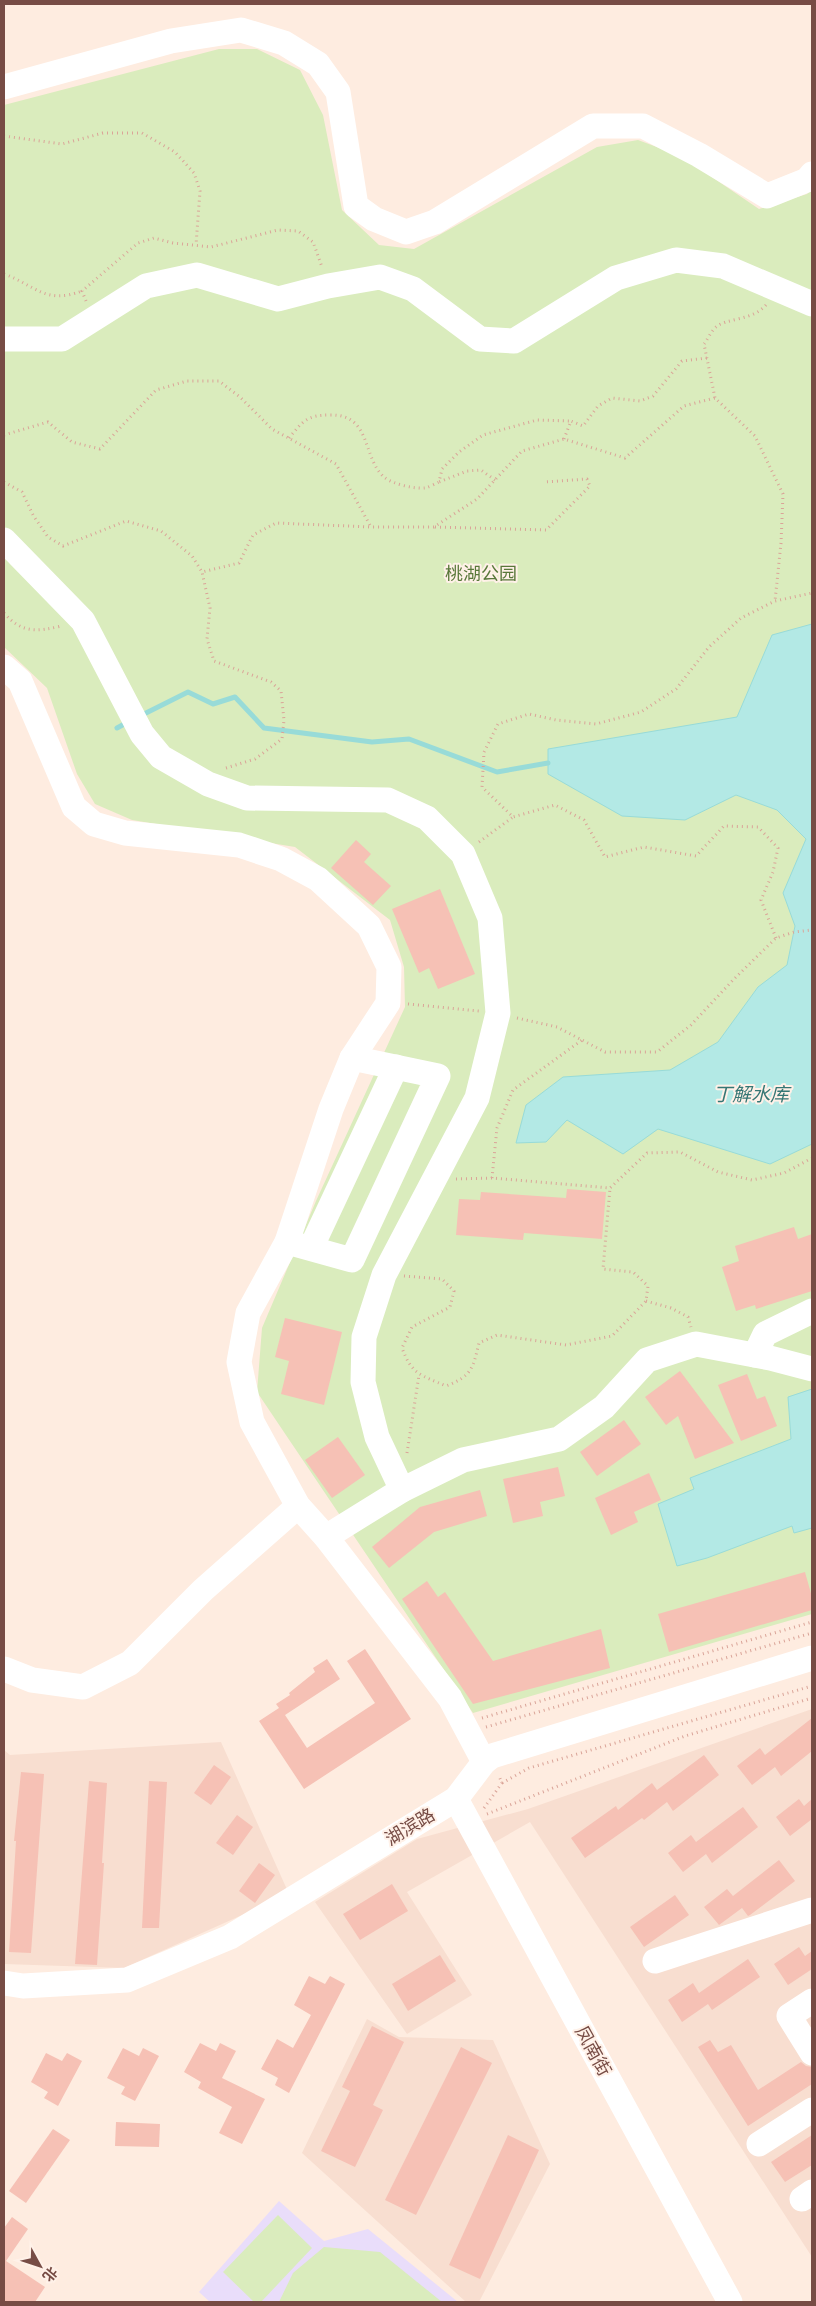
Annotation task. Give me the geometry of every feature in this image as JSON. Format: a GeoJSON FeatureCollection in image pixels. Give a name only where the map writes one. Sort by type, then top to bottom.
{"type":"FeatureCollection","features":[{"type":"Feature","properties":{"kind":"street"},"geometry":{"type":"LineString","coordinates":[[4,87],[171,41],[240,30],[284,43],[318,64],[338,92],[356,206],[374,219],[406,232],[435,222],[593,126],[643,126],[767,196],[807,180],[812,174]]}},
{"type":"Feature","properties":{"kind":"street"},"geometry":{"type":"LineString","coordinates":[[4,339],[62,340],[146,286],[197,275],[278,299],[328,286],[380,277],[413,289],[480,339],[514,341],[616,278],[676,260],[723,266],[812,304]]}},
{"type":"Feature","properties":{"kind":"street"},"geometry":{"type":"LineString","coordinates":[[4,540],[83,621],[142,734],[161,757],[208,784],[247,798],[388,800],[427,818],[463,854],[490,918],[498,1013],[477,1098],[436,1179],[407,1226],[384,1275],[364,1337],[363,1382],[377,1437],[402,1490]]}},
{"type":"Feature","properties":{"kind":"street"},"geometry":{"type":"LineString","coordinates":[[4,667],[20,681],[74,807],[94,824],[125,833],[239,845],[281,859],[318,879],[369,926],[389,967],[388,1002],[352,1058],[331,1109],[287,1242],[248,1313],[240,1362],[252,1422],[298,1506],[326,1537],[450,1698],[488,1759],[812,1658]]}},
{"type":"Feature","properties":{"kind":"street"},"geometry":{"type":"LineString","coordinates":[[287,1242],[352,1260],[438,1076],[352,1058]]}},
{"type":"Feature","properties":{"kind":"street"},"geometry":{"type":"LineString","coordinates":[[310,1248],[396,1067]]}},
{"type":"Feature","properties":{"kind":"street"},"geometry":{"type":"LineString","coordinates":[[755,1355],[765,1334],[812,1311]]}},
{"type":"Feature","properties":{"kind":"street"},"geometry":{"type":"LineString","coordinates":[[326,1537],[402,1490],[463,1460],[559,1439],[604,1406],[647,1360],[696,1344],[755,1355],[812,1369]]}},
{"type":"Feature","properties":{"kind":"street"},"geometry":{"type":"LineString","coordinates":[[4,1669],[32,1680],[83,1687],[130,1663],[203,1590],[298,1506]]}},
{"type":"Feature","properties":{"kind":"street","name":"湖滨路"},"geometry":{"type":"LineString","coordinates":[[4,1983],[23,1986],[128,1980],[230,1937],[456,1799],[488,1759]]}},
{"type":"Feature","properties":{"kind":"street","name":"凤南街"},"geometry":{"type":"LineString","coordinates":[[456,1799],[730,2302]]}},
{"type":"Feature","properties":{"kind":"street"},"geometry":{"type":"LineString","coordinates":[[655,1961],[812,1910]]}},
{"type":"Feature","properties":{"kind":"street"},"geometry":{"type":"LineString","coordinates":[[812,2000],[789,2016],[812,2052]]}},
{"type":"Feature","properties":{"kind":"street"},"geometry":{"type":"LineString","coordinates":[[759,2144],[812,2110]]}},
{"type":"Feature","properties":{"kind":"path"},"geometry":{"type":"LineString","coordinates":[[4,136],[62,144],[103,133],[142,133],[175,152],[194,172],[200,191],[196,245]]}},
{"type":"Feature","properties":{"kind":"path"},"geometry":{"type":"LineString","coordinates":[[4,274],[49,295],[66,297],[82,291]]}},
{"type":"Feature","properties":{"kind":"path"},"geometry":{"type":"LineString","coordinates":[[775,600],[781,543],[783,494],[755,436],[715,398],[704,344],[716,326],[740,320],[761,310],[778,291]]}},
{"type":"Feature","properties":{"kind":"path"},"geometry":{"type":"LineString","coordinates":[[439,482],[442,470],[453,458],[483,435],[537,420],[571,421],[583,426],[598,406],[612,398],[640,401],[653,396],[682,360],[707,358]]}},
{"type":"Feature","properties":{"kind":"path"},"geometry":{"type":"LineString","coordinates":[[4,435],[48,422],[72,442],[100,449],[156,390],[187,381],[219,380],[240,397],[272,429],[336,464],[371,527]]}},
{"type":"Feature","properties":{"kind":"path"},"geometry":{"type":"LineString","coordinates":[[434,526],[477,499],[522,451],[564,439],[625,458],[684,406],[715,398]]}},
{"type":"Feature","properties":{"kind":"path"},"geometry":{"type":"LineString","coordinates":[[290,438],[304,420],[322,415],[341,415],[356,425],[366,440],[375,462],[384,477],[409,486],[425,488],[467,471],[481,470],[495,480]]}},
{"type":"Feature","properties":{"kind":"path"},"geometry":{"type":"LineString","coordinates":[[564,439],[571,421]]}},
{"type":"Feature","properties":{"kind":"path"},"geometry":{"type":"LineString","coordinates":[[202,572],[239,563],[253,535],[276,524],[371,527],[434,526],[546,530],[590,486],[587,479],[545,482]]}},
{"type":"Feature","properties":{"kind":"path"},"geometry":{"type":"LineString","coordinates":[[4,482],[22,492],[33,515],[48,538],[64,546],[126,521],[161,531],[192,556],[202,572],[210,608],[208,639],[214,661],[270,682],[281,691],[284,720],[282,739],[255,759],[219,771],[208,784]]}},
{"type":"Feature","properties":{"kind":"path"},"geometry":{"type":"LineString","coordinates":[[513,817],[482,788],[484,752],[498,724],[529,714],[556,720],[596,724],[641,712],[676,689],[709,647],[741,618],[775,600],[812,593]]}},
{"type":"Feature","properties":{"kind":"path"},"geometry":{"type":"LineString","coordinates":[[4,613],[13,624],[39,632],[83,621]]}},
{"type":"Feature","properties":{"kind":"path"},"geometry":{"type":"LineString","coordinates":[[463,854],[513,817],[555,805],[584,820],[605,857],[644,847],[696,856],[724,826],[758,827],[778,848],[774,872],[761,900],[776,938]]}},
{"type":"Feature","properties":{"kind":"path"},"geometry":{"type":"LineString","coordinates":[[388,1002],[498,1013],[557,1027],[606,1052],[657,1052],[691,1026],[734,979],[776,938],[794,932],[812,930]]}},
{"type":"Feature","properties":{"kind":"path"},"geometry":{"type":"LineString","coordinates":[[492,1178],[497,1128],[513,1090],[582,1040]]}},
{"type":"Feature","properties":{"kind":"path"},"geometry":{"type":"LineString","coordinates":[[384,1275],[442,1279],[454,1291],[450,1307],[412,1327],[402,1348],[408,1365],[419,1375],[446,1386],[462,1380],[474,1365],[479,1343],[497,1336],[566,1345],[612,1336],[646,1301],[648,1286],[633,1272],[603,1269],[610,1188],[646,1153],[680,1152],[718,1172],[752,1180],[784,1173],[812,1158]]}},
{"type":"Feature","properties":{"kind":"path"},"geometry":{"type":"LineString","coordinates":[[436,1179],[492,1178],[610,1188]]}},
{"type":"Feature","properties":{"kind":"path"},"geometry":{"type":"LineString","coordinates":[[646,1301],[670,1308],[688,1317],[696,1344]]}},
{"type":"Feature","properties":{"kind":"path"},"geometry":{"type":"LineString","coordinates":[[402,1490],[419,1375]]}},
{"type":"Feature","properties":{"kind":"path"},"geometry":{"type":"LineString","coordinates":[[478,1719],[812,1622]]}},
{"type":"Feature","properties":{"kind":"path"},"geometry":{"type":"LineString","coordinates":[[502,1783],[488,1759],[482,1728],[812,1633]]}},
{"type":"Feature","properties":{"kind":"path"},"geometry":{"type":"LineString","coordinates":[[482,1811],[502,1783],[529,1768],[812,1686]]}},
{"type":"Feature","properties":{"kind":"path"},"geometry":{"type":"LineString","coordinates":[[478,1818],[685,1736],[812,1698]]}},
{"type":"Feature","properties":{"kind":"shaded area"},"geometry":{"type":"Polygon","coordinates":[[[812,1709],[812,2257],[530,1822],[407,1892],[472,1995],[407,2034],[315,1902],[417,1839],[528,1809],[812,1709]]]}},
{"type":"Feature","properties":{"kind":"shaded area"},"geometry":{"type":"Polygon","coordinates":[[[221,1742],[289,1894],[124,1968],[4,1964],[4,1750],[10,1755],[221,1742]]]}},
{"type":"Feature","properties":{"kind":"shaded area"},"geometry":{"type":"Polygon","coordinates":[[[367,2019],[399,2037],[493,2040],[550,2164],[479,2302],[466,2302],[302,2153],[367,2019]]]}},
{"type":"Feature","properties":{"kind":"shaded area"},"geometry":{"type":"Polygon","coordinates":[[[279,2201],[324,2241],[368,2229],[458,2302],[210,2302],[199,2292],[279,2201]]]}},
{"type":"Feature","properties":{"kind":"green space","name":"桃湖公园"},"geometry":{"type":"Polygon","coordinates":[[[219,49],[257,49],[300,70],[323,115],[342,210],[379,245],[414,249],[597,147],[638,140],[681,156],[759,209],[807,194],[812,189],[812,1614],[473,1713],[257,1392],[262,1328],[316,1201],[405,1007],[404,967],[390,920],[295,847],[132,820],[95,804],[77,774],[47,688],[4,647],[4,105],[219,49]]]}},
{"type":"Feature","properties":{"kind":"green space"},"geometry":{"type":"Polygon","coordinates":[[[278,2215],[312,2248],[261,2302],[254,2302],[223,2272],[278,2215]]]}},
{"type":"Feature","properties":{"kind":"green space"},"geometry":{"type":"Polygon","coordinates":[[[324,2247],[380,2252],[442,2302],[279,2302],[293,2273],[324,2247]]]}},
{"type":"Feature","properties":{"kind":"water","name":"丁解水库"},"geometry":{"type":"Polygon","coordinates":[[[812,624],[812,1144],[770,1164],[658,1129],[623,1154],[567,1120],[546,1142],[516,1143],[526,1105],[563,1077],[670,1070],[718,1042],[758,987],[787,965],[795,926],[783,893],[806,839],[777,810],[736,795],[685,820],[622,816],[548,774],[548,749],[737,717],[772,635],[812,624]]]}},
{"type":"Feature","properties":{"kind":"water"},"geometry":{"type":"Polygon","coordinates":[[[812,1389],[812,1528],[794,1533],[792,1526],[707,1558],[677,1566],[658,1504],[694,1489],[690,1478],[791,1439],[788,1397],[812,1389]]]}},
{"type":"Feature","properties":{"kind":"building"},"geometry":{"type":"Polygon","coordinates":[[[356,840],[371,854],[364,862],[391,886],[373,905],[331,868],[356,840]]]}},
{"type":"Feature","properties":{"kind":"building"},"geometry":{"type":"Polygon","coordinates":[[[440,889],[475,974],[438,989],[429,968],[419,973],[392,909],[440,889]]]}},
{"type":"Feature","properties":{"kind":"building"},"geometry":{"type":"Polygon","coordinates":[[[567,1189],[606,1192],[602,1239],[524,1233],[523,1240],[456,1235],[459,1199],[480,1200],[481,1192],[566,1198],[567,1189]]]}},
{"type":"Feature","properties":{"kind":"building"},"geometry":{"type":"Polygon","coordinates":[[[794,1227],[798,1239],[812,1234],[812,1291],[756,1309],[755,1305],[736,1311],[722,1267],[739,1261],[735,1246],[794,1227]]]}},
{"type":"Feature","properties":{"kind":"building"},"geometry":{"type":"Polygon","coordinates":[[[285,1318],[342,1332],[324,1405],[281,1394],[289,1361],[275,1357],[285,1318]]]}},
{"type":"Feature","properties":{"kind":"building"},"geometry":{"type":"Polygon","coordinates":[[[680,1371],[734,1443],[695,1459],[678,1416],[666,1425],[645,1397],[680,1371]]]}},
{"type":"Feature","properties":{"kind":"building"},"geometry":{"type":"Polygon","coordinates":[[[747,1374],[757,1399],[765,1396],[777,1426],[741,1441],[718,1385],[747,1374]]]}},
{"type":"Feature","properties":{"kind":"building"},"geometry":{"type":"Polygon","coordinates":[[[624,1420],[641,1444],[597,1476],[580,1452],[624,1420]]]}},
{"type":"Feature","properties":{"kind":"building"},"geometry":{"type":"Polygon","coordinates":[[[338,1437],[365,1475],[332,1498],[305,1460],[338,1437]]]}},
{"type":"Feature","properties":{"kind":"building"},"geometry":{"type":"Polygon","coordinates":[[[558,1467],[565,1496],[540,1502],[543,1516],[513,1523],[503,1479],[558,1467]]]}},
{"type":"Feature","properties":{"kind":"building"},"geometry":{"type":"Polygon","coordinates":[[[649,1473],[661,1500],[634,1512],[638,1522],[611,1535],[595,1498],[649,1473]]]}},
{"type":"Feature","properties":{"kind":"building"},"geometry":{"type":"Polygon","coordinates":[[[480,1490],[487,1516],[434,1532],[389,1568],[372,1547],[420,1507],[480,1490]]]}},
{"type":"Feature","properties":{"kind":"building"},"geometry":{"type":"Polygon","coordinates":[[[805,1572],[812,1597],[812,1610],[669,1652],[658,1614],[805,1572]]]}},
{"type":"Feature","properties":{"kind":"building"},"geometry":{"type":"Polygon","coordinates":[[[427,1581],[438,1597],[445,1592],[493,1661],[601,1629],[610,1668],[473,1704],[402,1599],[427,1581]]]}},
{"type":"Feature","properties":{"kind":"building"},"geometry":{"type":"Polygon","coordinates":[[[365,1649],[411,1719],[304,1789],[259,1721],[279,1708],[276,1704],[290,1695],[289,1693],[315,1672],[313,1668],[327,1659],[340,1679],[285,1715],[307,1748],[375,1703],[347,1661],[365,1649]]]}},
{"type":"Feature","properties":{"kind":"building"},"geometry":{"type":"Polygon","coordinates":[[[812,1718],[812,1751],[781,1776],[775,1767],[752,1785],[737,1766],[760,1748],[765,1755],[812,1718]]]}},
{"type":"Feature","properties":{"kind":"building"},"geometry":{"type":"Polygon","coordinates":[[[704,1755],[719,1775],[673,1811],[667,1802],[644,1820],[642,1818],[585,1858],[571,1838],[616,1806],[618,1810],[652,1783],[657,1790],[704,1755]]]}},
{"type":"Feature","properties":{"kind":"building"},"geometry":{"type":"Polygon","coordinates":[[[214,1765],[231,1777],[211,1805],[194,1793],[214,1765]]]}},
{"type":"Feature","properties":{"kind":"building"},"geometry":{"type":"Polygon","coordinates":[[[21,1772],[44,1774],[31,1953],[9,1952],[16,1841],[14,1841],[21,1772]]]}},
{"type":"Feature","properties":{"kind":"building"},"geometry":{"type":"Polygon","coordinates":[[[89,1781],[107,1783],[97,1965],[75,1964],[89,1781]]]}},
{"type":"Feature","properties":{"kind":"building"},"geometry":{"type":"Polygon","coordinates":[[[149,1781],[167,1782],[159,1928],[142,1928],[149,1781]]]}},
{"type":"Feature","properties":{"kind":"building"},"geometry":{"type":"Polygon","coordinates":[[[799,1799],[804,1806],[812,1799],[812,1819],[790,1836],[776,1817],[799,1799]]]}},
{"type":"Feature","properties":{"kind":"building"},"geometry":{"type":"Polygon","coordinates":[[[743,1807],[758,1827],[712,1863],[706,1854],[683,1872],[668,1853],[691,1835],[696,1842],[743,1807]]]}},
{"type":"Feature","properties":{"kind":"building"},"geometry":{"type":"Polygon","coordinates":[[[237,1815],[253,1827],[233,1855],[216,1843],[237,1815]]]}},
{"type":"Feature","properties":{"kind":"building"},"geometry":{"type":"Polygon","coordinates":[[[779,1860],[795,1881],[750,1915],[748,1916],[742,1908],[719,1925],[704,1907],[727,1889],[733,1896],[779,1860]]]}},
{"type":"Feature","properties":{"kind":"building"},"geometry":{"type":"Polygon","coordinates":[[[259,1863],[275,1875],[255,1903],[239,1891],[259,1863]]]}},
{"type":"Feature","properties":{"kind":"building"},"geometry":{"type":"Polygon","coordinates":[[[392,1884],[408,1911],[360,1940],[343,1914],[392,1884]]]}},
{"type":"Feature","properties":{"kind":"building"},"geometry":{"type":"Polygon","coordinates":[[[675,1895],[689,1915],[644,1947],[630,1927],[675,1895]]]}},
{"type":"Feature","properties":{"kind":"building"},"geometry":{"type":"Polygon","coordinates":[[[799,1947],[805,1956],[812,1951],[812,1969],[788,1985],[774,1964],[799,1947]]]}},
{"type":"Feature","properties":{"kind":"building"},"geometry":{"type":"Polygon","coordinates":[[[440,1955],[456,1981],[408,2011],[392,1984],[440,1955]]]}},
{"type":"Feature","properties":{"kind":"building"},"geometry":{"type":"Polygon","coordinates":[[[748,1959],[760,1977],[712,2010],[708,2004],[682,2022],[668,2000],[693,1983],[699,1993],[748,1959]]]}},
{"type":"Feature","properties":{"kind":"building"},"geometry":{"type":"Polygon","coordinates":[[[309,1976],[325,1984],[330,1976],[345,1984],[289,2093],[275,2085],[278,2078],[261,2069],[277,2039],[293,2048],[311,2015],[294,2005],[309,1976]]]}},
{"type":"Feature","properties":{"kind":"building"},"geometry":{"type":"Polygon","coordinates":[[[372,2026],[404,2042],[373,2105],[383,2110],[355,2167],[321,2151],[350,2091],[342,2087],[372,2026]]]}},
{"type":"Feature","properties":{"kind":"building"},"geometry":{"type":"Polygon","coordinates":[[[710,2040],[718,2052],[731,2045],[758,2090],[801,2062],[806,2066],[812,2067],[812,2084],[748,2126],[698,2047],[710,2040]]]}},
{"type":"Feature","properties":{"kind":"building"},"geometry":{"type":"Polygon","coordinates":[[[200,2043],[216,2051],[220,2043],[236,2051],[222,2078],[265,2099],[242,2144],[219,2133],[232,2107],[198,2088],[201,2082],[184,2072],[200,2043]]]}},
{"type":"Feature","properties":{"kind":"building"},"geometry":{"type":"Polygon","coordinates":[[[461,2047],[492,2063],[416,2215],[385,2200],[461,2047]]]}},
{"type":"Feature","properties":{"kind":"building"},"geometry":{"type":"Polygon","coordinates":[[[123,2048],[139,2056],[143,2048],[159,2056],[135,2101],[121,2094],[125,2087],[107,2078],[123,2048]]]}},
{"type":"Feature","properties":{"kind":"building"},"geometry":{"type":"Polygon","coordinates":[[[46,2053],[62,2061],[67,2053],[82,2061],[58,2106],[44,2098],[48,2092],[31,2082],[46,2053]]]}},
{"type":"Feature","properties":{"kind":"building"},"geometry":{"type":"Polygon","coordinates":[[[116,2122],[160,2124],[159,2147],[115,2146],[116,2122]]]}},
{"type":"Feature","properties":{"kind":"building"},"geometry":{"type":"Polygon","coordinates":[[[53,2129],[70,2140],[26,2203],[9,2191],[53,2129]]]}},
{"type":"Feature","properties":{"kind":"building"},"geometry":{"type":"Polygon","coordinates":[[[508,2135],[539,2150],[480,2279],[449,2265],[508,2135]]]}},
{"type":"Feature","properties":{"kind":"building"},"geometry":{"type":"Polygon","coordinates":[[[812,2135],[812,2165],[785,2182],[771,2162],[812,2135]]]}},
{"type":"Feature","properties":{"kind":"building"},"geometry":{"type":"Polygon","coordinates":[[[12,2217],[28,2229],[6,2261],[45,2287],[35,2302],[4,2302],[4,2228],[12,2217]]]}},
{"type":"Feature","properties":{"kind":"waterway"},"geometry":{"type":"LineString","coordinates":[[140,716],[188,692],[213,704],[235,697],[264,728],[372,742],[409,739],[497,772],[548,763]]}},
{"type":"Feature","properties":{"kind":"waterway"},"geometry":{"type":"LineString","coordinates":[[117,728],[128,722]]}}]}
